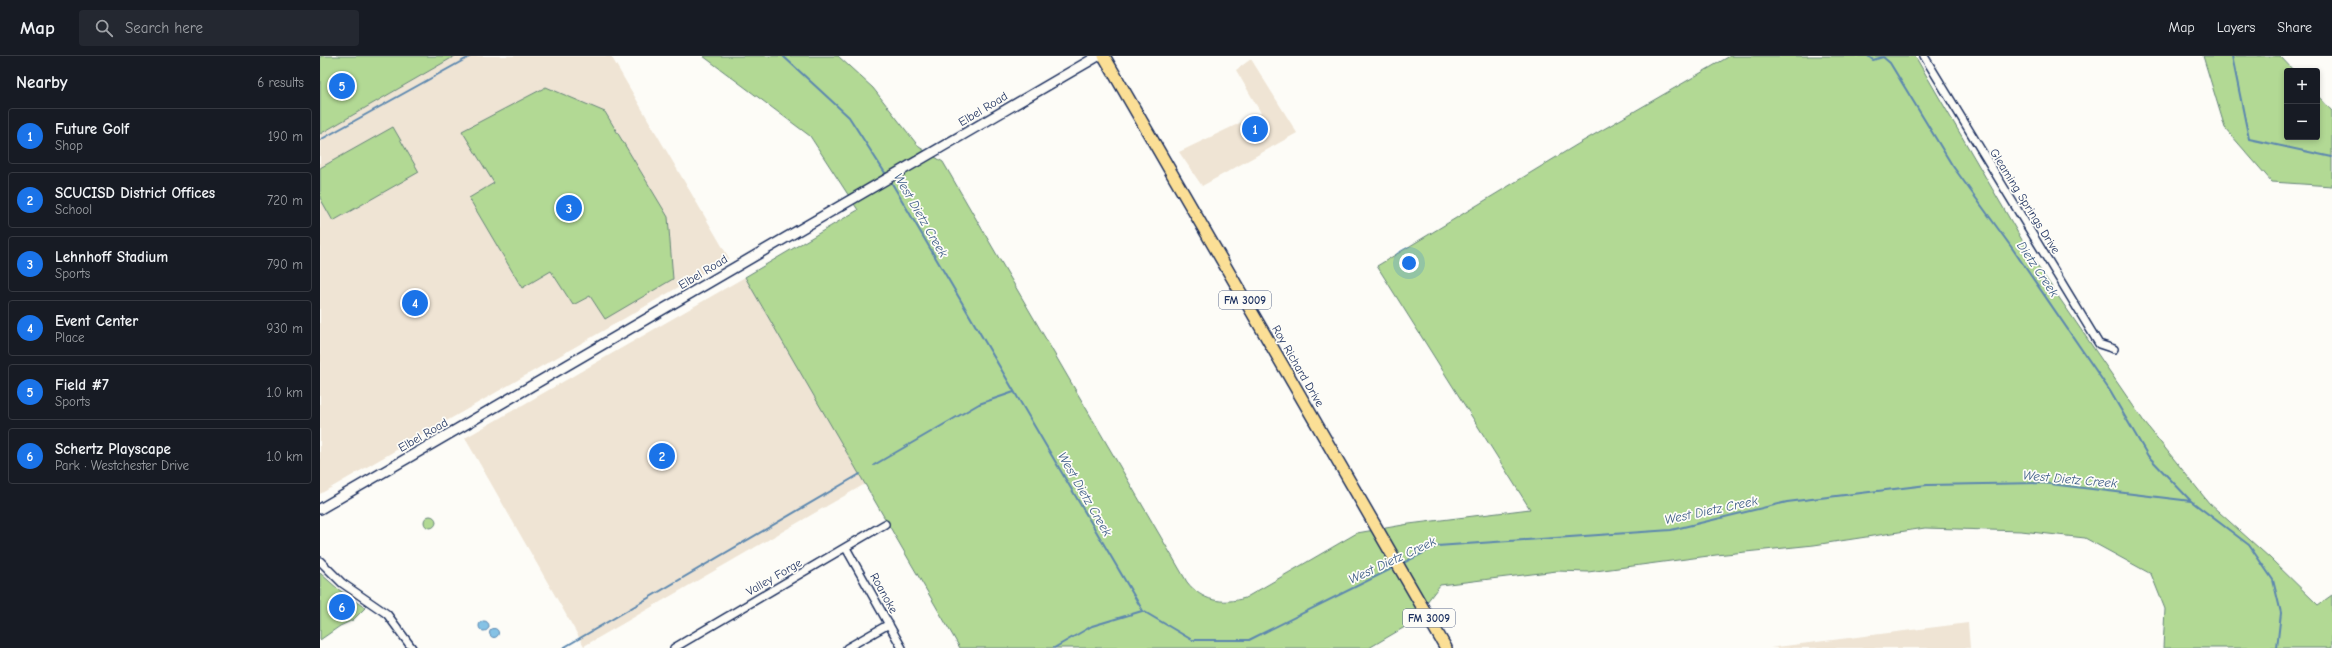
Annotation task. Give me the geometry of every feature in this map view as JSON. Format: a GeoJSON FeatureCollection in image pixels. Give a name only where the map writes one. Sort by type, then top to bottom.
{"type":"FeatureCollection","features":[{"type":"Feature","properties":{"kind":"main road","name":"Roy Richard Drive"},"geometry":{"type":"LineString","coordinates":[[1104,56],[1446,648]]}},
{"type":"Feature","properties":{"kind":"street","name":"Elbel Road"},"geometry":{"type":"LineString","coordinates":[[320,509],[1098,56]]}},
{"type":"Feature","properties":{"kind":"street","name":"Gleaming Springs Drive"},"geometry":{"type":"LineString","coordinates":[[1924,56],[2099,344],[2114,348]]}},
{"type":"Feature","properties":{"kind":"street","name":"Valley Forge"},"geometry":{"type":"LineString","coordinates":[[674,648],[885,524]]}},
{"type":"Feature","properties":{"kind":"street","name":"Roanoke"},"geometry":{"type":"LineString","coordinates":[[846,548],[902,648]]}},
{"type":"Feature","properties":{"kind":"street"},"geometry":{"type":"LineString","coordinates":[[320,561],[342,583],[387,614],[412,648]]}},
{"type":"Feature","properties":{"kind":"street"},"geometry":{"type":"LineString","coordinates":[[847,648],[888,624]]}},
{"type":"Feature","properties":{"kind":"shaded area"},"geometry":{"type":"Polygon","coordinates":[[[455,56],[611,56],[729,258],[320,494],[320,134],[455,56]]]}},
{"type":"Feature","properties":{"kind":"shaded area"},"geometry":{"type":"Polygon","coordinates":[[[1251,59],[1297,133],[1202,186],[1179,152],[1261,113],[1236,70],[1251,59]]]}},
{"type":"Feature","properties":{"kind":"shaded area"},"geometry":{"type":"Polygon","coordinates":[[[745,277],[865,484],[584,646],[465,438],[745,277]]]}},
{"type":"Feature","properties":{"kind":"shaded area"},"geometry":{"type":"Polygon","coordinates":[[[1968,623],[1970,648],[1770,648],[1968,623]]]}},
{"type":"Feature","properties":{"kind":"green space"},"geometry":{"type":"Polygon","coordinates":[[[320,56],[455,56],[320,134],[320,56]]]}},
{"type":"Feature","properties":{"kind":"green space"},"geometry":{"type":"Polygon","coordinates":[[[703,56],[838,56],[873,88],[919,147],[943,162],[1187,582],[1199,594],[1213,600],[1228,601],[1245,598],[1357,533],[1409,524],[1530,509],[1377,266],[1578,144],[1730,56],[1915,56],[2036,264],[2145,423],[2209,503],[2270,558],[2318,605],[2332,595],[2332,648],[2163,648],[2165,609],[2151,574],[2085,538],[2021,531],[1925,528],[1814,545],[1716,555],[1588,572],[1557,571],[1440,585],[1410,624],[1369,648],[960,648],[745,277],[858,210],[810,136],[703,56]]]}},
{"type":"Feature","properties":{"kind":"green space"},"geometry":{"type":"Polygon","coordinates":[[[2203,56],[2280,56],[2291,68],[2284,68],[2284,140],[2320,140],[2320,98],[2332,111],[2332,186],[2272,182],[2225,128],[2203,56]]]}},
{"type":"Feature","properties":{"kind":"green space"},"geometry":{"type":"Polygon","coordinates":[[[546,87],[605,112],[668,217],[673,279],[605,319],[590,296],[573,305],[551,271],[522,288],[469,198],[494,183],[462,131],[546,87]]]}},
{"type":"Feature","properties":{"kind":"green space"},"geometry":{"type":"Polygon","coordinates":[[[393,127],[419,172],[333,221],[320,198],[320,168],[393,127]]]}},
{"type":"Feature","properties":{"kind":"green space"},"geometry":{"type":"Polygon","coordinates":[[[428,516],[432,516],[436,522],[432,528],[428,528],[424,524],[424,520],[428,516]]]}},
{"type":"Feature","properties":{"kind":"green space"},"geometry":{"type":"Polygon","coordinates":[[[320,573],[338,589],[365,608],[353,620],[340,626],[320,640],[320,573]]]}},
{"type":"Feature","properties":{"kind":"water"},"geometry":{"type":"Polygon","coordinates":[[[482,621],[486,621],[488,622],[488,630],[482,631],[479,628],[479,624],[482,621]]]}},
{"type":"Feature","properties":{"kind":"water"},"geometry":{"type":"Polygon","coordinates":[[[494,628],[499,633],[494,638],[489,633],[494,628]]]}},
{"type":"Feature","properties":{"kind":"waterway"},"geometry":{"type":"LineString","coordinates":[[320,140],[471,56]]}},
{"type":"Feature","properties":{"kind":"waterway","name":"West Dietz Creek"},"geometry":{"type":"LineString","coordinates":[[783,56],[849,117],[887,176]]}},
{"type":"Feature","properties":{"kind":"waterway","name":"Dietz Creek"},"geometry":{"type":"LineString","coordinates":[[1868,56],[1873,60],[1883,57],[1890,63],[1952,165],[2012,248],[2110,391],[2148,456],[2191,501]]}},
{"type":"Feature","properties":{"kind":"waterway"},"geometry":{"type":"LineString","coordinates":[[2232,56],[2249,139],[2332,157]]}},
{"type":"Feature","properties":{"kind":"waterway","name":"West Dietz Creek"},"geometry":{"type":"LineString","coordinates":[[890,180],[1143,611],[1192,640],[1249,640],[1395,567]]}},
{"type":"Feature","properties":{"kind":"waterway"},"geometry":{"type":"LineString","coordinates":[[874,465],[979,404],[1014,392]]}},
{"type":"Feature","properties":{"kind":"waterway"},"geometry":{"type":"LineString","coordinates":[[563,648],[860,474]]}},
{"type":"Feature","properties":{"kind":"waterway","name":"West Dietz Creek"},"geometry":{"type":"LineString","coordinates":[[1401,564],[1437,546],[1671,530],[1787,502],[1927,485],[2042,483],[2191,501],[2249,545],[2273,580],[2281,613],[2277,648]]}},
{"type":"Feature","properties":{"kind":"waterway"},"geometry":{"type":"LineString","coordinates":[[1054,648],[1092,626],[1142,611]]}},
{"type":"Feature","properties":{"kind":"place","name":"Field #7"},"geometry":{"type":"Point","coordinates":[342,86]}},
{"type":"Feature","properties":{"kind":"place","name":"Future Golf"},"geometry":{"type":"Point","coordinates":[1255,129]}},
{"type":"Feature","properties":{"kind":"place","name":"Lehnhoff Stadium"},"geometry":{"type":"Point","coordinates":[569,208]}},
{"type":"Feature","properties":{"kind":"place","name":"Event Center"},"geometry":{"type":"Point","coordinates":[415,303]}},
{"type":"Feature","properties":{"kind":"place","name":"SCUCISD District Offices"},"geometry":{"type":"Point","coordinates":[662,456]}},
{"type":"Feature","properties":{"kind":"place","name":"Schertz Playscape"},"geometry":{"type":"Point","coordinates":[342,607]}}]}
